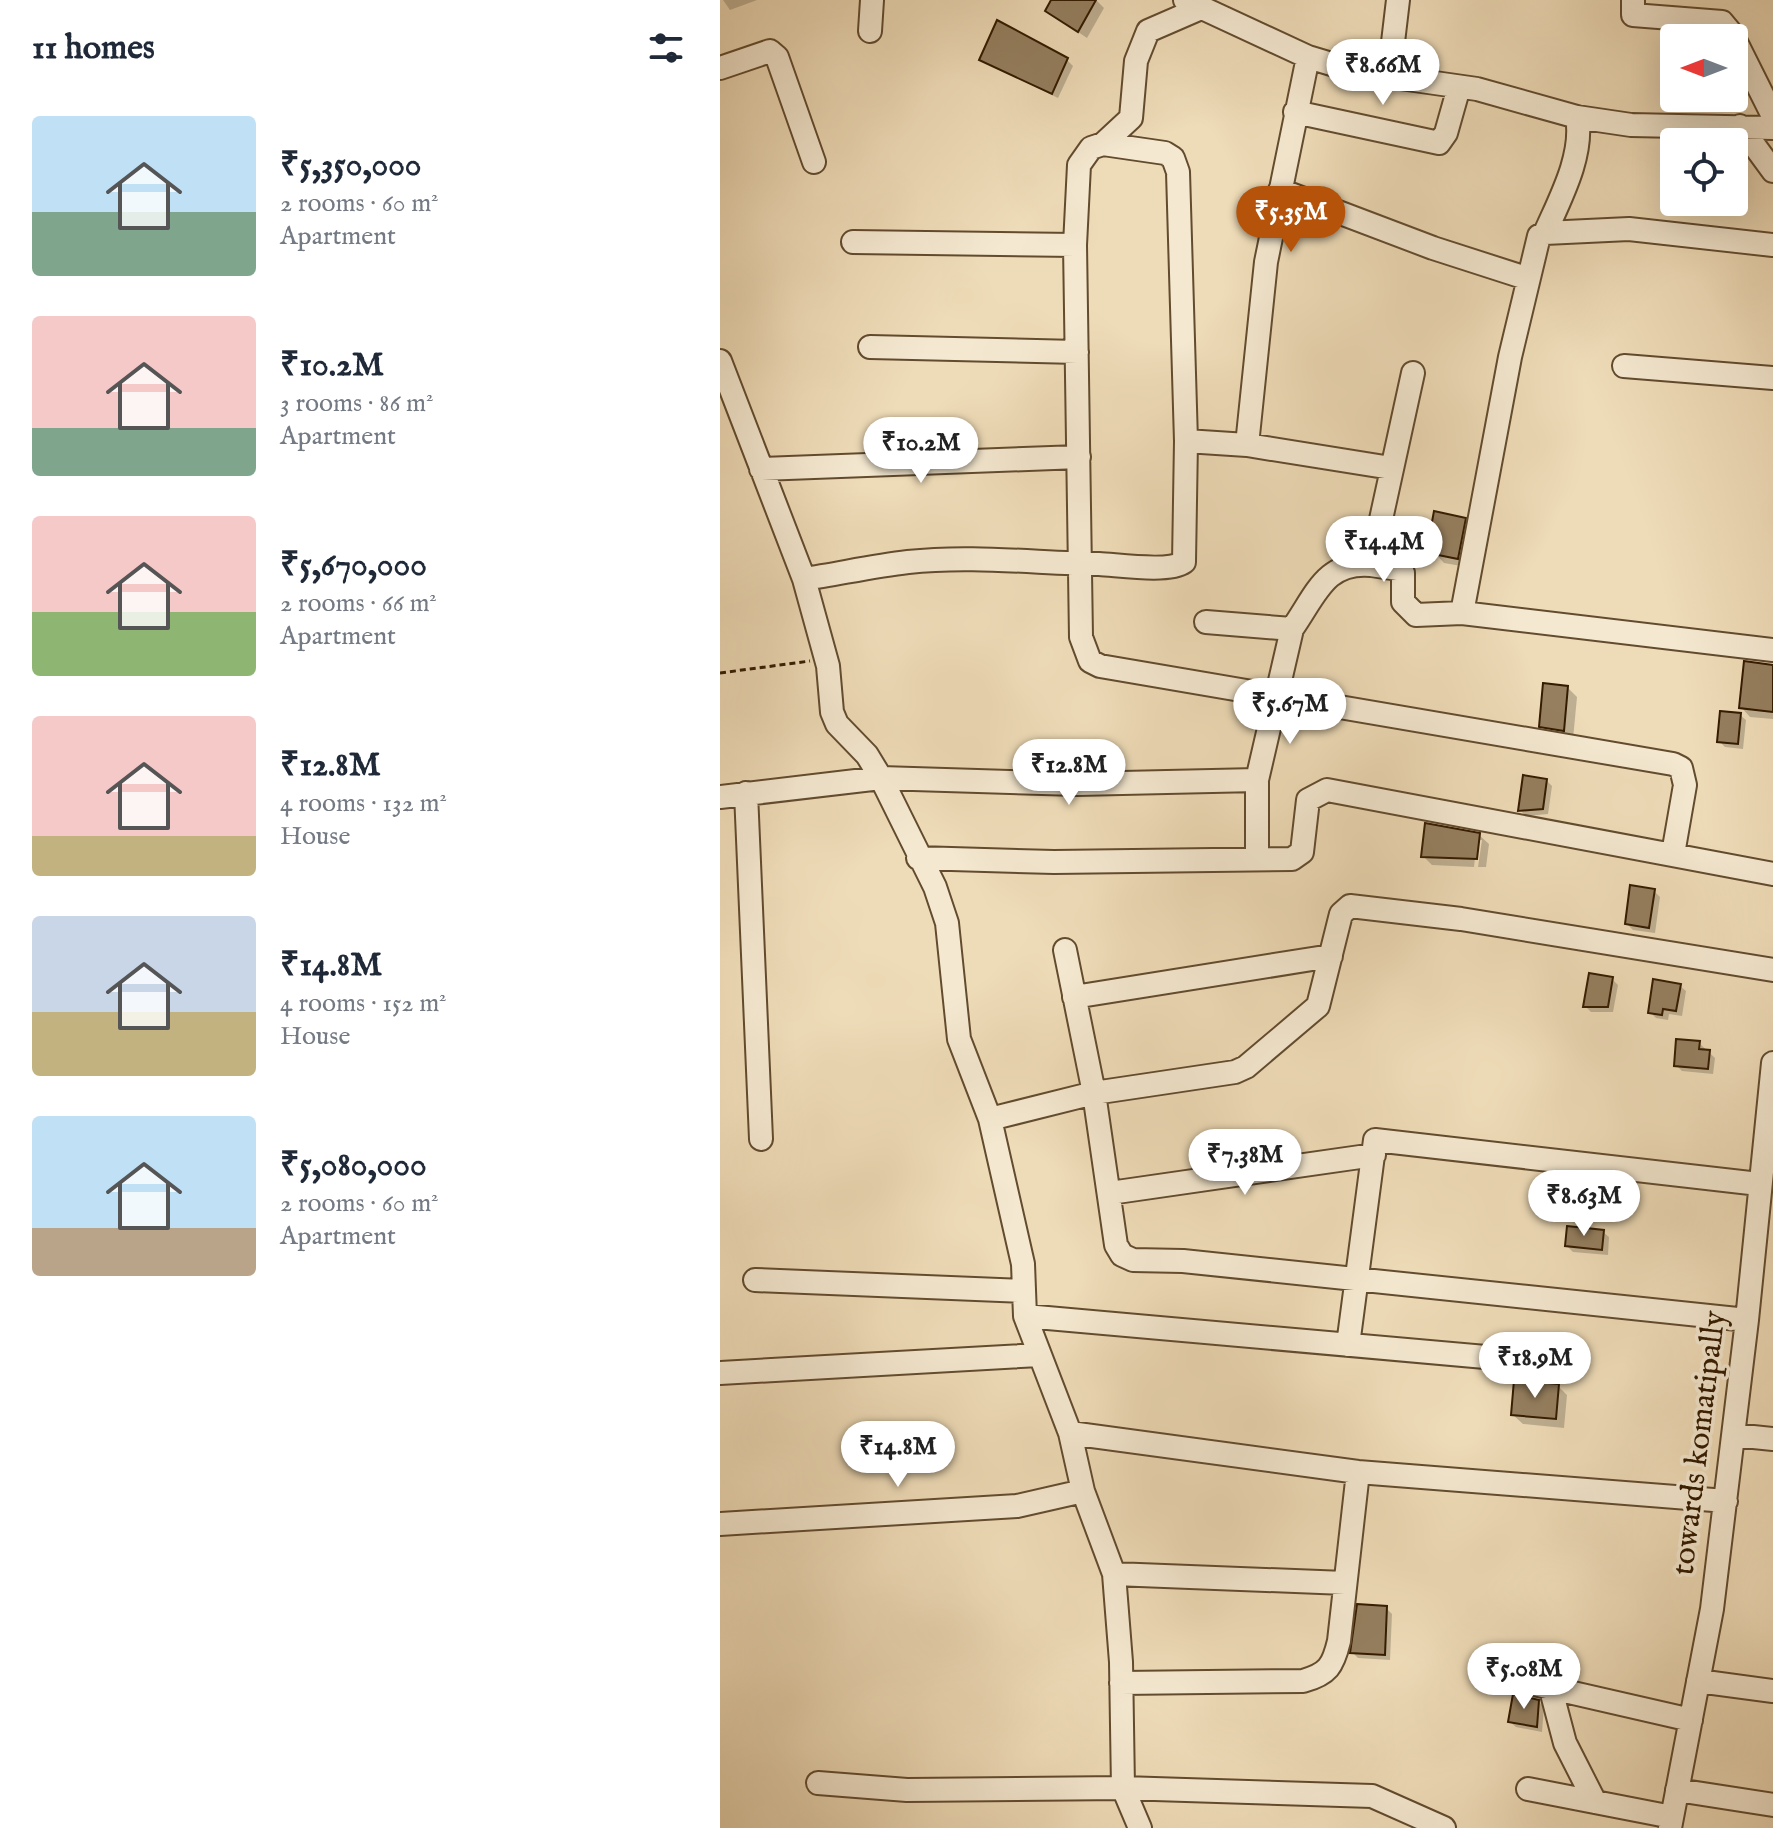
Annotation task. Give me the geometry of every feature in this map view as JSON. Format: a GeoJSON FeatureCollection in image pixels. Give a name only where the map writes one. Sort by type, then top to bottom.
{"type":"FeatureCollection","features":[{"type":"Feature","properties":{"kind":"street"},"geometry":{"type":"LineString","coordinates":[[870,31],[872,0]]}},
{"type":"Feature","properties":{"kind":"street"},"geometry":{"type":"LineString","coordinates":[[1389,76],[1398,0]]}},
{"type":"Feature","properties":{"kind":"street"},"geometry":{"type":"LineString","coordinates":[[1633,0],[1633,15],[1722,22],[1732,34],[1773,116]]}},
{"type":"Feature","properties":{"kind":"street"},"geometry":{"type":"LineString","coordinates":[[1673,854],[1685,785],[1681,768],[1673,764],[1279,699],[1100,666],[1090,661],[1081,637],[1075,245],[1079,165],[1091,148],[1103,144],[1131,118],[1136,61],[1148,31],[1193,4],[1308,57],[1389,76],[1459,87],[1577,117],[1631,125],[1773,128]]}},
{"type":"Feature","properties":{"kind":"street"},"geometry":{"type":"LineString","coordinates":[[720,68],[758,53],[770,51],[777,57],[814,162]]}},
{"type":"Feature","properties":{"kind":"street"},"geometry":{"type":"LineString","coordinates":[[1247,445],[1266,262],[1308,57]]}},
{"type":"Feature","properties":{"kind":"street"},"geometry":{"type":"LineString","coordinates":[[1295,112],[1439,143],[1446,133],[1459,87]]}},
{"type":"Feature","properties":{"kind":"street"},"geometry":{"type":"LineString","coordinates":[[1545,233],[1565,186],[1579,132],[1577,117]]}},
{"type":"Feature","properties":{"kind":"street"},"geometry":{"type":"LineString","coordinates":[[1740,126],[1773,171]]}},
{"type":"Feature","properties":{"kind":"street"},"geometry":{"type":"LineString","coordinates":[[804,579],[910,562],[1169,567],[1184,562],[1186,441],[1177,164],[1165,153],[1103,144]]}},
{"type":"Feature","properties":{"kind":"street"},"geometry":{"type":"LineString","coordinates":[[1280,190],[1433,248],[1526,278]]}},
{"type":"Feature","properties":{"kind":"street"},"geometry":{"type":"LineString","coordinates":[[1462,613],[1526,278],[1539,236],[1545,233],[1629,229],[1773,245]]}},
{"type":"Feature","properties":{"kind":"street"},"geometry":{"type":"LineString","coordinates":[[853,242],[1075,245]]}},
{"type":"Feature","properties":{"kind":"street"},"geometry":{"type":"LineString","coordinates":[[870,347],[1077,352]]}},
{"type":"Feature","properties":{"kind":"street"},"geometry":{"type":"LineString","coordinates":[[720,361],[804,579],[825,657],[832,712],[837,724],[867,755],[881,778],[935,887],[947,923],[959,1039],[990,1119],[1023,1264],[1025,1316],[1070,1433],[1083,1491],[1114,1574],[1121,1683],[1123,1788],[1140,1828]]}},
{"type":"Feature","properties":{"kind":"street"},"geometry":{"type":"LineString","coordinates":[[1624,366],[1773,378]]}},
{"type":"Feature","properties":{"kind":"street"},"geometry":{"type":"LineString","coordinates":[[1371,565],[1413,373]]}},
{"type":"Feature","properties":{"kind":"street"},"geometry":{"type":"LineString","coordinates":[[1186,441],[1247,445],[1391,468]]}},
{"type":"Feature","properties":{"kind":"street"},"geometry":{"type":"LineString","coordinates":[[761,469],[1079,457]]}},
{"type":"Feature","properties":{"kind":"street"},"geometry":{"type":"LineString","coordinates":[[1257,859],[1257,780],[1279,699],[1292,629],[1329,576],[1341,566],[1371,565],[1398,569],[1403,573],[1403,602],[1416,615],[1462,613],[1773,650]]}},
{"type":"Feature","properties":{"kind":"street"},"geometry":{"type":"LineString","coordinates":[[1206,622],[1292,629]]}},
{"type":"Feature","properties":{"kind":"street"},"geometry":{"type":"LineString","coordinates":[[720,797],[881,778],[1077,784],[1257,780]]}},
{"type":"Feature","properties":{"kind":"street"},"geometry":{"type":"LineString","coordinates":[[918,858],[1054,862],[1298,857],[1304,842],[1308,800],[1327,790],[1773,874]]}},
{"type":"Feature","properties":{"kind":"street"},"geometry":{"type":"LineString","coordinates":[[746,793],[761,1139]]}},
{"type":"Feature","properties":{"kind":"street"},"geometry":{"type":"LineString","coordinates":[[990,1119],[1094,1093],[1239,1071],[1318,1006],[1342,910],[1355,906],[1461,919],[1773,970]]}},
{"type":"Feature","properties":{"kind":"street"},"geometry":{"type":"LineString","coordinates":[[1065,950],[1094,1093],[1116,1245],[1122,1255],[1133,1260],[1183,1261],[1747,1320]]}},
{"type":"Feature","properties":{"kind":"street"},"geometry":{"type":"LineString","coordinates":[[1074,997],[1331,956]]}},
{"type":"Feature","properties":{"kind":"street","name":"towards komatipally"},"geometry":{"type":"LineString","coordinates":[[1671,1822],[1698,1681],[1726,1501],[1773,1063]]}},
{"type":"Feature","properties":{"kind":"street"},"geometry":{"type":"LineString","coordinates":[[1348,1345],[1375,1140],[1759,1184]]}},
{"type":"Feature","properties":{"kind":"street"},"geometry":{"type":"LineString","coordinates":[[1110,1193],[1374,1155]]}},
{"type":"Feature","properties":{"kind":"street"},"geometry":{"type":"LineString","coordinates":[[755,1280],[1023,1291]]}},
{"type":"Feature","properties":{"kind":"street"},"geometry":{"type":"LineString","coordinates":[[1025,1316],[1575,1365]]}},
{"type":"Feature","properties":{"kind":"street"},"geometry":{"type":"LineString","coordinates":[[720,1373],[1039,1355]]}},
{"type":"Feature","properties":{"kind":"street"},"geometry":{"type":"LineString","coordinates":[[1070,1433],[1358,1472],[1726,1501]]}},
{"type":"Feature","properties":{"kind":"street"},"geometry":{"type":"LineString","coordinates":[[1734,1435],[1773,1439]]}},
{"type":"Feature","properties":{"kind":"street"},"geometry":{"type":"LineString","coordinates":[[1121,1683],[1303,1681],[1321,1675],[1334,1664],[1358,1472]]}},
{"type":"Feature","properties":{"kind":"street"},"geometry":{"type":"LineString","coordinates":[[720,1524],[1017,1506],[1083,1491]]}},
{"type":"Feature","properties":{"kind":"street"},"geometry":{"type":"LineString","coordinates":[[1114,1574],[1345,1583]]}},
{"type":"Feature","properties":{"kind":"street"},"geometry":{"type":"LineString","coordinates":[[1512,1679],[1691,1720]]}},
{"type":"Feature","properties":{"kind":"street"},"geometry":{"type":"LineString","coordinates":[[1698,1681],[1773,1691]]}},
{"type":"Feature","properties":{"kind":"street"},"geometry":{"type":"LineString","coordinates":[[1551,1690],[1565,1743],[1595,1802]]}},
{"type":"Feature","properties":{"kind":"street"},"geometry":{"type":"LineString","coordinates":[[818,1783],[907,1790],[1123,1788],[1372,1796],[1444,1828]]}},
{"type":"Feature","properties":{"kind":"street"},"geometry":{"type":"LineString","coordinates":[[1528,1789],[1671,1822]]}},
{"type":"Feature","properties":{"kind":"street"},"geometry":{"type":"LineString","coordinates":[[1677,1790],[1773,1805]]}},
{"type":"Feature","properties":{"kind":"path"},"geometry":{"type":"LineString","coordinates":[[720,673],[804,663],[825,657]]}},
{"type":"Feature","properties":{"kind":"building"},"geometry":{"type":"Polygon","coordinates":[[[1051,0],[1096,0],[1078,32],[1045,11],[1051,0]]]}},
{"type":"Feature","properties":{"kind":"building"},"geometry":{"type":"Polygon","coordinates":[[[997,20],[1068,58],[1052,94],[979,60],[997,20]]]}},
{"type":"Feature","properties":{"kind":"building"},"geometry":{"type":"Polygon","coordinates":[[[1434,511],[1466,518],[1458,559],[1433,554],[1436,540],[1429,538],[1434,511]]]}},
{"type":"Feature","properties":{"kind":"building"},"geometry":{"type":"Polygon","coordinates":[[[1744,661],[1773,665],[1773,712],[1739,708],[1744,661]]]}},
{"type":"Feature","properties":{"kind":"building"},"geometry":{"type":"Polygon","coordinates":[[[1543,683],[1568,686],[1564,731],[1539,727],[1543,683]]]}},
{"type":"Feature","properties":{"kind":"building"},"geometry":{"type":"Polygon","coordinates":[[[1720,711],[1741,713],[1738,744],[1717,742],[1720,711]]]}},
{"type":"Feature","properties":{"kind":"building"},"geometry":{"type":"Polygon","coordinates":[[[1523,775],[1547,779],[1543,809],[1518,811],[1523,775]]]}},
{"type":"Feature","properties":{"kind":"building"},"geometry":{"type":"Polygon","coordinates":[[[1425,823],[1480,833],[1477,859],[1421,857],[1425,823]]]}},
{"type":"Feature","properties":{"kind":"building"},"geometry":{"type":"Polygon","coordinates":[[[1630,885],[1655,889],[1649,928],[1625,924],[1630,885]]]}},
{"type":"Feature","properties":{"kind":"building"},"geometry":{"type":"Polygon","coordinates":[[[1589,973],[1613,977],[1608,1007],[1583,1007],[1589,973]]]}},
{"type":"Feature","properties":{"kind":"building"},"geometry":{"type":"Polygon","coordinates":[[[1653,979],[1681,984],[1676,1011],[1663,1009],[1662,1015],[1648,1013],[1653,979]]]}},
{"type":"Feature","properties":{"kind":"building"},"geometry":{"type":"Polygon","coordinates":[[[1676,1039],[1700,1041],[1699,1049],[1710,1050],[1708,1069],[1674,1066],[1676,1039]]]}},
{"type":"Feature","properties":{"kind":"building"},"geometry":{"type":"Polygon","coordinates":[[[1567,1226],[1604,1230],[1602,1250],[1565,1246],[1567,1226]]]}},
{"type":"Feature","properties":{"kind":"building"},"geometry":{"type":"Polygon","coordinates":[[[1514,1380],[1559,1384],[1556,1419],[1511,1415],[1514,1380]]]}},
{"type":"Feature","properties":{"kind":"building"},"geometry":{"type":"Polygon","coordinates":[[[1357,1604],[1387,1606],[1385,1655],[1350,1653],[1357,1604]]]}},
{"type":"Feature","properties":{"kind":"building"},"geometry":{"type":"Polygon","coordinates":[[[1513,1694],[1539,1700],[1537,1727],[1508,1722],[1513,1694]]]}}]}
